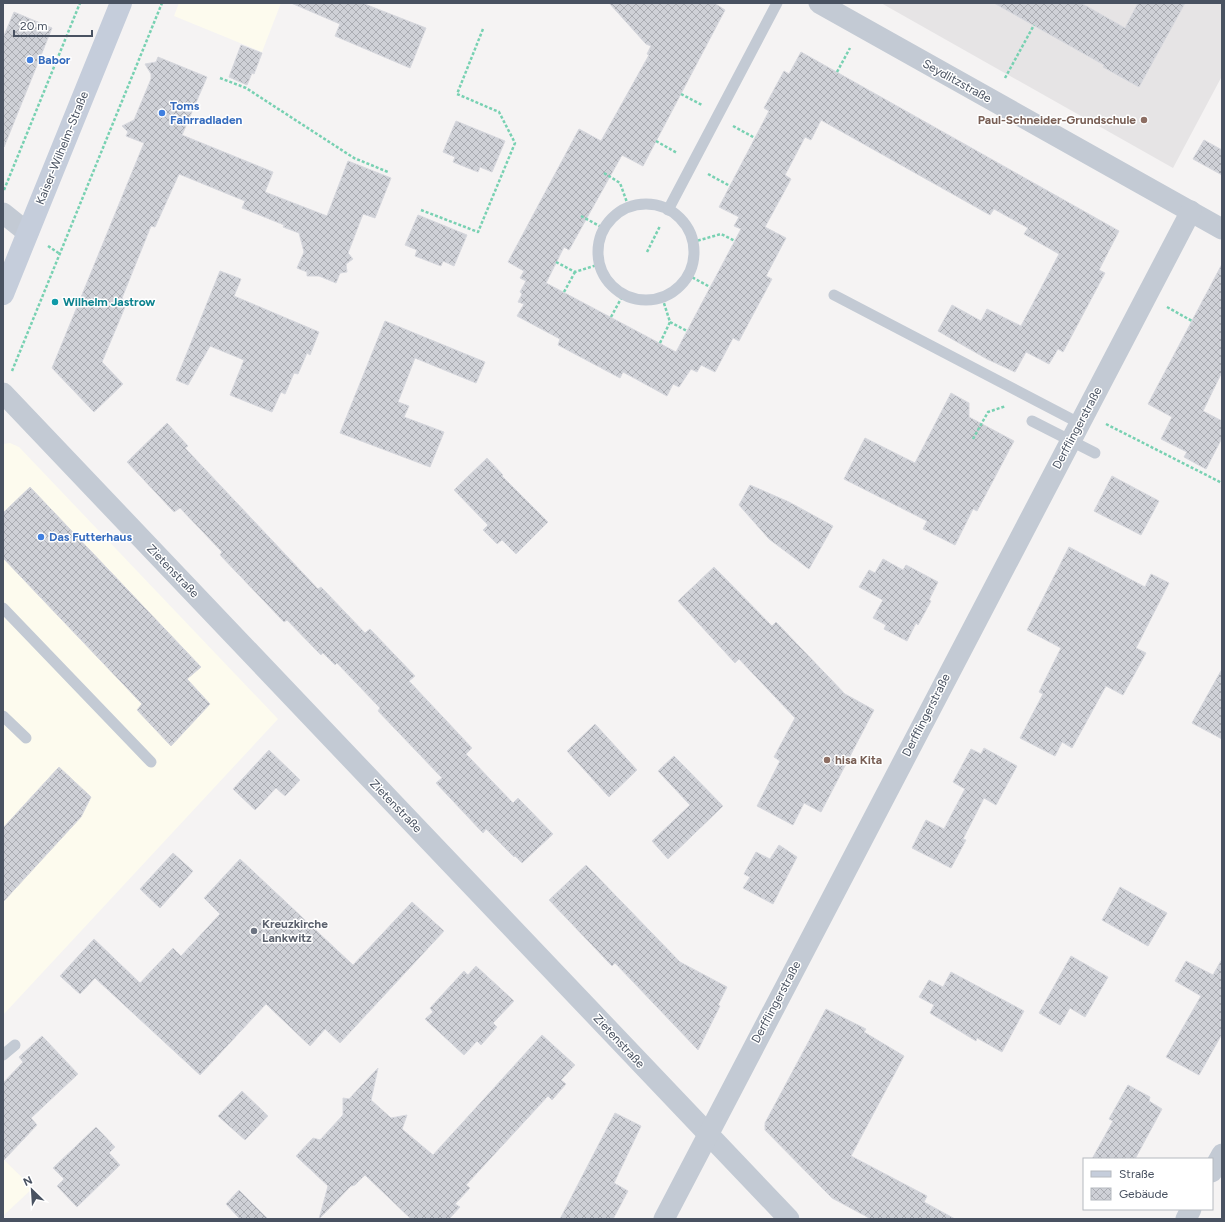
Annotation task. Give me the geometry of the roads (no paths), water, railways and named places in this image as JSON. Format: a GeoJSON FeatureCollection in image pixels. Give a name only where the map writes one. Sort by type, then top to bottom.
{"type":"FeatureCollection","features":[{"type":"Feature","properties":{"kind":"main road","name":"Kaiser-Wilhelm-Straße"},"geometry":{"type":"LineString","coordinates":[[3,294],[121,3]]}},
{"type":"Feature","properties":{"kind":"street","name":"Seydlitzstraße"},"geometry":{"type":"LineString","coordinates":[[818,3],[1222,229]]}},
{"type":"Feature","properties":{"kind":"street","name":"Derfflingerstraße"},"geometry":{"type":"LineString","coordinates":[[664,1219],[707,1134],[1190,211]]}},
{"type":"Feature","properties":{"kind":"street"},"geometry":{"type":"LineString","coordinates":[[3,213],[28,233]]}},
{"type":"Feature","properties":{"kind":"street","name":"Zietenstraße"},"geometry":{"type":"LineString","coordinates":[[6,384],[707,1134],[789,1219]]}},
{"type":"Feature","properties":{"kind":"street"},"geometry":{"type":"LineString","coordinates":[[1213,1170],[1222,1154]]}},
{"type":"Feature","properties":{"kind":"street"},"geometry":{"type":"LineString","coordinates":[[1186,1219],[1190,1210]]}},
{"type":"Feature","properties":{"kind":"lane"},"geometry":{"type":"LineString","coordinates":[[668,210],[778,3]]}},
{"type":"Feature","properties":{"kind":"lane"},"geometry":{"type":"LineString","coordinates":[[640,205],[654,205],[668,210],[680,219],[689,231],[693,242],[693,262],[688,275],[678,288],[662,297],[650,300],[634,299],[623,295],[609,282],[600,264],[598,256],[599,241],[604,229],[614,216],[629,208],[640,205]]}},
{"type":"Feature","properties":{"kind":"lane"},"geometry":{"type":"LineString","coordinates":[[834,295],[1075,431],[1095,452]]}},
{"type":"Feature","properties":{"kind":"lane"},"geometry":{"type":"LineString","coordinates":[[1032,421],[1075,431]]}},
{"type":"Feature","properties":{"kind":"lane"},"geometry":{"type":"LineString","coordinates":[[3,608],[151,762]]}},
{"type":"Feature","properties":{"kind":"lane"},"geometry":{"type":"LineString","coordinates":[[3,716],[26,738]]}},
{"type":"Feature","properties":{"kind":"lane"},"geometry":{"type":"LineString","coordinates":[[3,1055],[15,1044]]}},
{"type":"Feature","properties":{"kind":"place","name":"Babor"},"geometry":{"type":"Point","coordinates":[30,60]}},
{"type":"Feature","properties":{"kind":"place","name":"Toms Fahrradladen"},"geometry":{"type":"Point","coordinates":[162,113]}},
{"type":"Feature","properties":{"kind":"place","name":"Paul-Schneider-Grundschule"},"geometry":{"type":"Point","coordinates":[1144,120]}},
{"type":"Feature","properties":{"kind":"place","name":"Wilhelm Jastrow"},"geometry":{"type":"Point","coordinates":[55,302]}},
{"type":"Feature","properties":{"kind":"place","name":"Das Futterhaus"},"geometry":{"type":"Point","coordinates":[41,537]}},
{"type":"Feature","properties":{"kind":"place","name":"hisa Kita"},"geometry":{"type":"Point","coordinates":[827,760]}},
{"type":"Feature","properties":{"kind":"place","name":"Kreuzkirche Lankwitz"},"geometry":{"type":"Point","coordinates":[254,931]}}]}
